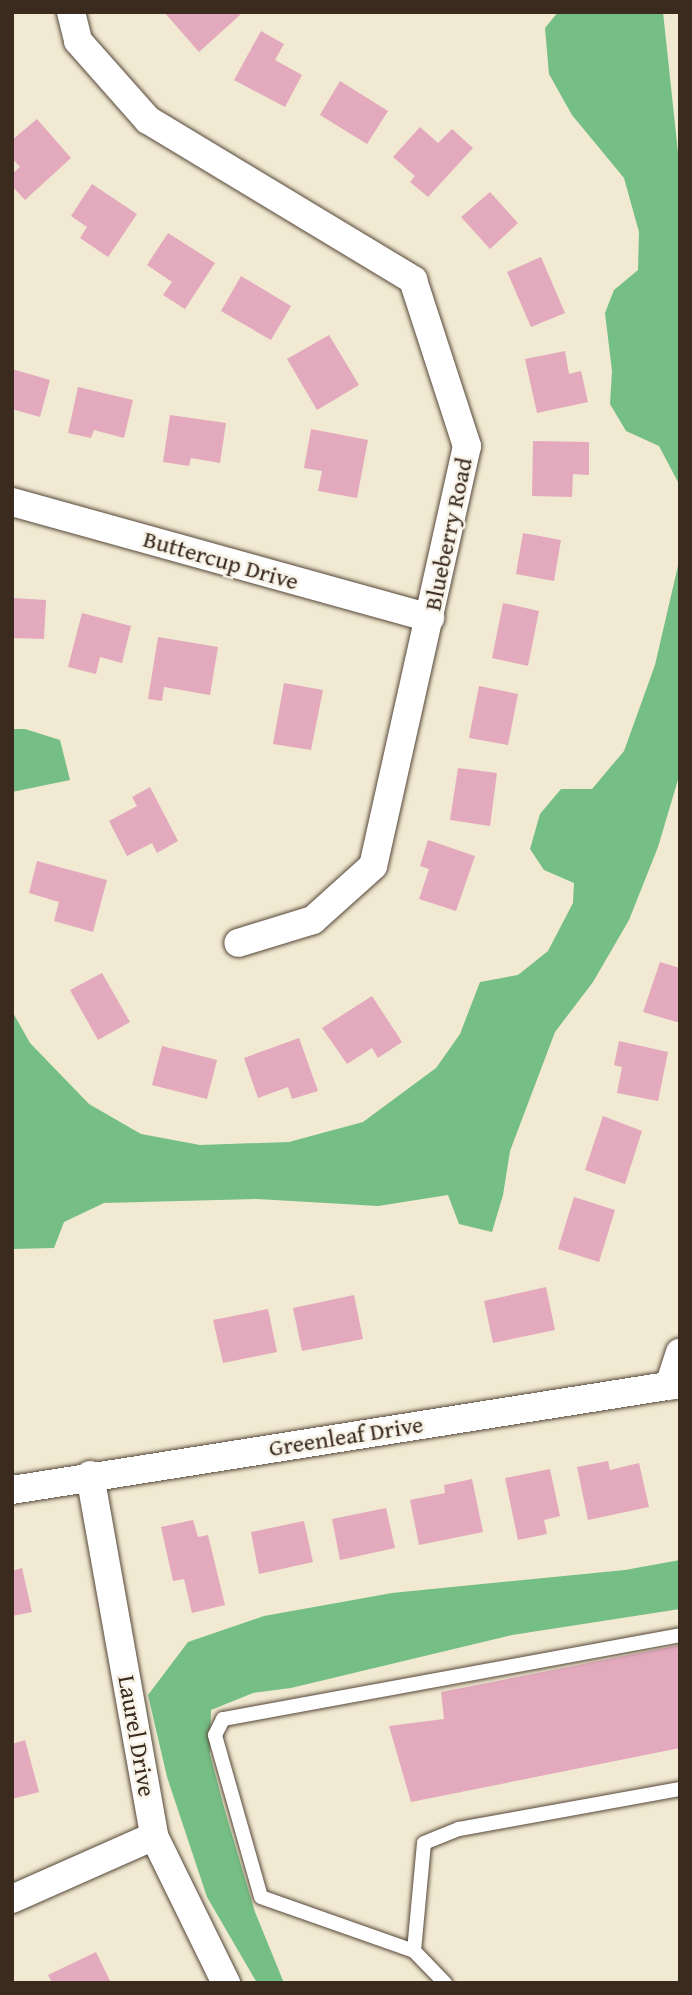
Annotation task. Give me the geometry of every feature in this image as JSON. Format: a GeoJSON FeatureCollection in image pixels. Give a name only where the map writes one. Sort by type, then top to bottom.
{"type":"FeatureCollection","features":[{"type":"Feature","properties":{"kind":"street","name":"Blueberry Road"},"geometry":{"type":"LineString","coordinates":[[71,12],[78,41],[148,120],[413,280],[467,446],[373,866],[313,920],[238,943]]}},
{"type":"Feature","properties":{"kind":"street","name":"Buttercup Drive"},"geometry":{"type":"LineString","coordinates":[[12,502],[430,618]]}},
{"type":"Feature","properties":{"kind":"street"},"geometry":{"type":"LineString","coordinates":[[674,1385],[680,1353]]}},
{"type":"Feature","properties":{"kind":"street","name":"Greenleaf Drive"},"geometry":{"type":"LineString","coordinates":[[12,1490],[90,1475],[674,1385]]}},
{"type":"Feature","properties":{"kind":"street","name":"Laurel Drive"},"geometry":{"type":"LineString","coordinates":[[90,1475],[154,1836],[226,1983]]}},
{"type":"Feature","properties":{"kind":"street"},"geometry":{"type":"LineString","coordinates":[[12,1899],[154,1836]]}},
{"type":"Feature","properties":{"kind":"lane"},"geometry":{"type":"LineString","coordinates":[[445,1983],[414,1951],[261,1897],[215,1735],[223,1719],[680,1635]]}},
{"type":"Feature","properties":{"kind":"lane"},"geometry":{"type":"LineString","coordinates":[[414,1951],[424,1843],[459,1829],[680,1789]]}},
{"type":"Feature","properties":{"kind":"green space"},"geometry":{"type":"Polygon","coordinates":[[[558,12],[663,12],[680,171],[680,494],[679,484],[659,446],[626,431],[610,404],[612,371],[605,313],[614,290],[638,270],[639,232],[624,178],[572,115],[549,74],[545,28],[558,12]]]}},
{"type":"Feature","properties":{"kind":"green space"},"geometry":{"type":"Polygon","coordinates":[[[680,557],[680,773],[658,847],[629,920],[593,982],[555,1032],[510,1151],[503,1195],[492,1232],[459,1224],[448,1195],[378,1206],[257,1199],[104,1203],[64,1222],[54,1248],[12,1249],[12,1011],[30,1043],[89,1104],[141,1134],[200,1145],[289,1142],[363,1122],[436,1068],[460,1034],[480,982],[518,975],[548,951],[573,903],[574,883],[544,870],[530,849],[540,814],[561,789],[592,789],[624,751],[655,665],[680,557]]]}},
{"type":"Feature","properties":{"kind":"green space"},"geometry":{"type":"Polygon","coordinates":[[[12,729],[25,729],[60,740],[70,780],[12,792],[12,729]]]}},
{"type":"Feature","properties":{"kind":"green space"},"geometry":{"type":"Polygon","coordinates":[[[680,1560],[680,1609],[512,1635],[291,1688],[253,1693],[211,1710],[210,1754],[225,1811],[255,1912],[284,1983],[257,1983],[207,1897],[167,1777],[148,1695],[188,1642],[264,1616],[392,1593],[625,1570],[680,1560]]]}},
{"type":"Feature","properties":{"kind":"building"},"geometry":{"type":"Polygon","coordinates":[[[164,12],[238,12],[240,15],[199,52],[164,12]]]}},
{"type":"Feature","properties":{"kind":"building"},"geometry":{"type":"Polygon","coordinates":[[[261,31],[284,44],[275,60],[302,75],[285,107],[234,80],[261,31]]]}},
{"type":"Feature","properties":{"kind":"building"},"geometry":{"type":"Polygon","coordinates":[[[340,81],[388,111],[367,144],[320,115],[340,81]]]}},
{"type":"Feature","properties":{"kind":"building"},"geometry":{"type":"Polygon","coordinates":[[[37,119],[71,158],[25,200],[12,186],[12,174],[20,167],[12,158],[12,140],[37,119]]]}},
{"type":"Feature","properties":{"kind":"building"},"geometry":{"type":"Polygon","coordinates":[[[420,127],[438,143],[452,129],[473,148],[428,197],[410,182],[415,176],[393,157],[420,127]]]}},
{"type":"Feature","properties":{"kind":"building"},"geometry":{"type":"Polygon","coordinates":[[[92,184],[137,214],[108,257],[80,238],[87,227],[71,216],[92,184]]]}},
{"type":"Feature","properties":{"kind":"building"},"geometry":{"type":"Polygon","coordinates":[[[490,192],[518,223],[490,249],[461,217],[490,192]]]}},
{"type":"Feature","properties":{"kind":"building"},"geometry":{"type":"Polygon","coordinates":[[[168,233],[215,263],[185,309],[163,295],[172,282],[147,265],[168,233]]]}},
{"type":"Feature","properties":{"kind":"building"},"geometry":{"type":"Polygon","coordinates":[[[541,257],[565,313],[531,327],[507,272],[541,257]]]}},
{"type":"Feature","properties":{"kind":"building"},"geometry":{"type":"Polygon","coordinates":[[[241,276],[291,306],[271,340],[221,311],[241,276]]]}},
{"type":"Feature","properties":{"kind":"building"},"geometry":{"type":"Polygon","coordinates":[[[329,335],[359,385],[317,410],[287,359],[329,335]]]}},
{"type":"Feature","properties":{"kind":"building"},"geometry":{"type":"Polygon","coordinates":[[[565,351],[569,374],[581,371],[588,402],[537,413],[525,359],[565,351]]]}},
{"type":"Feature","properties":{"kind":"building"},"geometry":{"type":"Polygon","coordinates":[[[12,369],[50,380],[40,417],[12,409],[12,369]]]}},
{"type":"Feature","properties":{"kind":"building"},"geometry":{"type":"Polygon","coordinates":[[[78,387],[133,400],[124,438],[94,430],[91,438],[68,433],[78,387]]]}},
{"type":"Feature","properties":{"kind":"building"},"geometry":{"type":"Polygon","coordinates":[[[170,415],[226,423],[220,463],[191,458],[189,466],[163,462],[170,415]]]}},
{"type":"Feature","properties":{"kind":"building"},"geometry":{"type":"Polygon","coordinates":[[[311,429],[368,440],[357,498],[318,491],[322,471],[304,468],[311,429]]]}},
{"type":"Feature","properties":{"kind":"building"},"geometry":{"type":"Polygon","coordinates":[[[533,441],[589,442],[589,475],[573,474],[572,497],[532,496],[533,441]]]}},
{"type":"Feature","properties":{"kind":"building"},"geometry":{"type":"Polygon","coordinates":[[[523,533],[561,540],[554,581],[516,574],[523,533]]]}},
{"type":"Feature","properties":{"kind":"building"},"geometry":{"type":"Polygon","coordinates":[[[12,598],[46,600],[44,639],[12,638],[12,598]]]}},
{"type":"Feature","properties":{"kind":"building"},"geometry":{"type":"Polygon","coordinates":[[[503,603],[539,611],[528,666],[492,658],[503,603]]]}},
{"type":"Feature","properties":{"kind":"building"},"geometry":{"type":"Polygon","coordinates":[[[82,613],[131,626],[122,663],[100,657],[96,674],[68,667],[82,613]]]}},
{"type":"Feature","properties":{"kind":"building"},"geometry":{"type":"Polygon","coordinates":[[[158,637],[218,647],[210,695],[164,687],[162,701],[148,699],[158,637]]]}},
{"type":"Feature","properties":{"kind":"building"},"geometry":{"type":"Polygon","coordinates":[[[284,683],[323,690],[311,750],[273,744],[284,683]]]}},
{"type":"Feature","properties":{"kind":"building"},"geometry":{"type":"Polygon","coordinates":[[[479,686],[518,694],[508,745],[469,738],[479,686]]]}},
{"type":"Feature","properties":{"kind":"building"},"geometry":{"type":"Polygon","coordinates":[[[458,768],[497,773],[490,826],[450,820],[458,768]]]}},
{"type":"Feature","properties":{"kind":"building"},"geometry":{"type":"Polygon","coordinates":[[[150,787],[178,841],[157,853],[152,843],[127,856],[109,821],[137,806],[132,797],[150,787]]]}},
{"type":"Feature","properties":{"kind":"building"},"geometry":{"type":"Polygon","coordinates":[[[428,840],[475,856],[456,911],[419,899],[429,869],[420,866],[428,840]]]}},
{"type":"Feature","properties":{"kind":"building"},"geometry":{"type":"Polygon","coordinates":[[[37,861],[107,880],[93,932],[54,921],[59,902],[29,893],[37,861]]]}},
{"type":"Feature","properties":{"kind":"building"},"geometry":{"type":"Polygon","coordinates":[[[660,962],[680,968],[680,1023],[643,1012],[660,962]]]}},
{"type":"Feature","properties":{"kind":"building"},"geometry":{"type":"Polygon","coordinates":[[[102,973],[130,1022],[98,1040],[70,990],[102,973]]]}},
{"type":"Feature","properties":{"kind":"building"},"geometry":{"type":"Polygon","coordinates":[[[372,996],[402,1042],[378,1058],[372,1048],[347,1064],[322,1028],[372,996]]]}},
{"type":"Feature","properties":{"kind":"building"},"geometry":{"type":"Polygon","coordinates":[[[299,1038],[318,1091],[292,1099],[288,1087],[258,1098],[244,1058],[299,1038]]]}},
{"type":"Feature","properties":{"kind":"building"},"geometry":{"type":"Polygon","coordinates":[[[619,1041],[668,1052],[658,1101],[617,1093],[622,1067],[614,1065],[619,1041]]]}},
{"type":"Feature","properties":{"kind":"building"},"geometry":{"type":"Polygon","coordinates":[[[162,1046],[217,1060],[207,1099],[152,1085],[162,1046]]]}},
{"type":"Feature","properties":{"kind":"building"},"geometry":{"type":"Polygon","coordinates":[[[603,1116],[642,1131],[625,1184],[585,1170],[603,1116]]]}},
{"type":"Feature","properties":{"kind":"building"},"geometry":{"type":"Polygon","coordinates":[[[574,1197],[615,1210],[599,1262],[558,1249],[574,1197]]]}},
{"type":"Feature","properties":{"kind":"building"},"geometry":{"type":"Polygon","coordinates":[[[546,1287],[555,1330],[493,1343],[484,1301],[546,1287]]]}},
{"type":"Feature","properties":{"kind":"building"},"geometry":{"type":"Polygon","coordinates":[[[354,1295],[363,1339],[302,1351],[293,1308],[354,1295]]]}},
{"type":"Feature","properties":{"kind":"building"},"geometry":{"type":"Polygon","coordinates":[[[268,1309],[277,1352],[223,1363],[213,1320],[268,1309]]]}},
{"type":"Feature","properties":{"kind":"building"},"geometry":{"type":"Polygon","coordinates":[[[608,1461],[610,1470],[639,1463],[649,1507],[588,1520],[577,1467],[608,1461]]]}},
{"type":"Feature","properties":{"kind":"building"},"geometry":{"type":"Polygon","coordinates":[[[550,1469],[560,1516],[544,1520],[547,1534],[518,1540],[505,1478],[550,1469]]]}},
{"type":"Feature","properties":{"kind":"building"},"geometry":{"type":"Polygon","coordinates":[[[472,1479],[483,1532],[419,1545],[410,1500],[445,1493],[444,1485],[472,1479]]]}},
{"type":"Feature","properties":{"kind":"building"},"geometry":{"type":"Polygon","coordinates":[[[386,1508],[395,1548],[340,1560],[332,1519],[386,1508]]]}},
{"type":"Feature","properties":{"kind":"building"},"geometry":{"type":"Polygon","coordinates":[[[193,1520],[198,1537],[208,1535],[225,1605],[192,1613],[184,1579],[173,1581],[161,1527],[193,1520]]]}},
{"type":"Feature","properties":{"kind":"building"},"geometry":{"type":"Polygon","coordinates":[[[304,1521],[313,1562],[259,1574],[251,1532],[304,1521]]]}},
{"type":"Feature","properties":{"kind":"building"},"geometry":{"type":"Polygon","coordinates":[[[22,1568],[32,1612],[12,1616],[12,1571],[22,1568]]]}},
{"type":"Feature","properties":{"kind":"building"},"geometry":{"type":"Polygon","coordinates":[[[680,1645],[680,1748],[411,1802],[389,1726],[444,1719],[441,1692],[680,1645]]]}},
{"type":"Feature","properties":{"kind":"building"},"geometry":{"type":"Polygon","coordinates":[[[25,1740],[39,1792],[12,1799],[12,1744],[25,1740]]]}},
{"type":"Feature","properties":{"kind":"building"},"geometry":{"type":"Polygon","coordinates":[[[96,1952],[111,1983],[52,1983],[48,1975],[96,1952]]]}}]}
